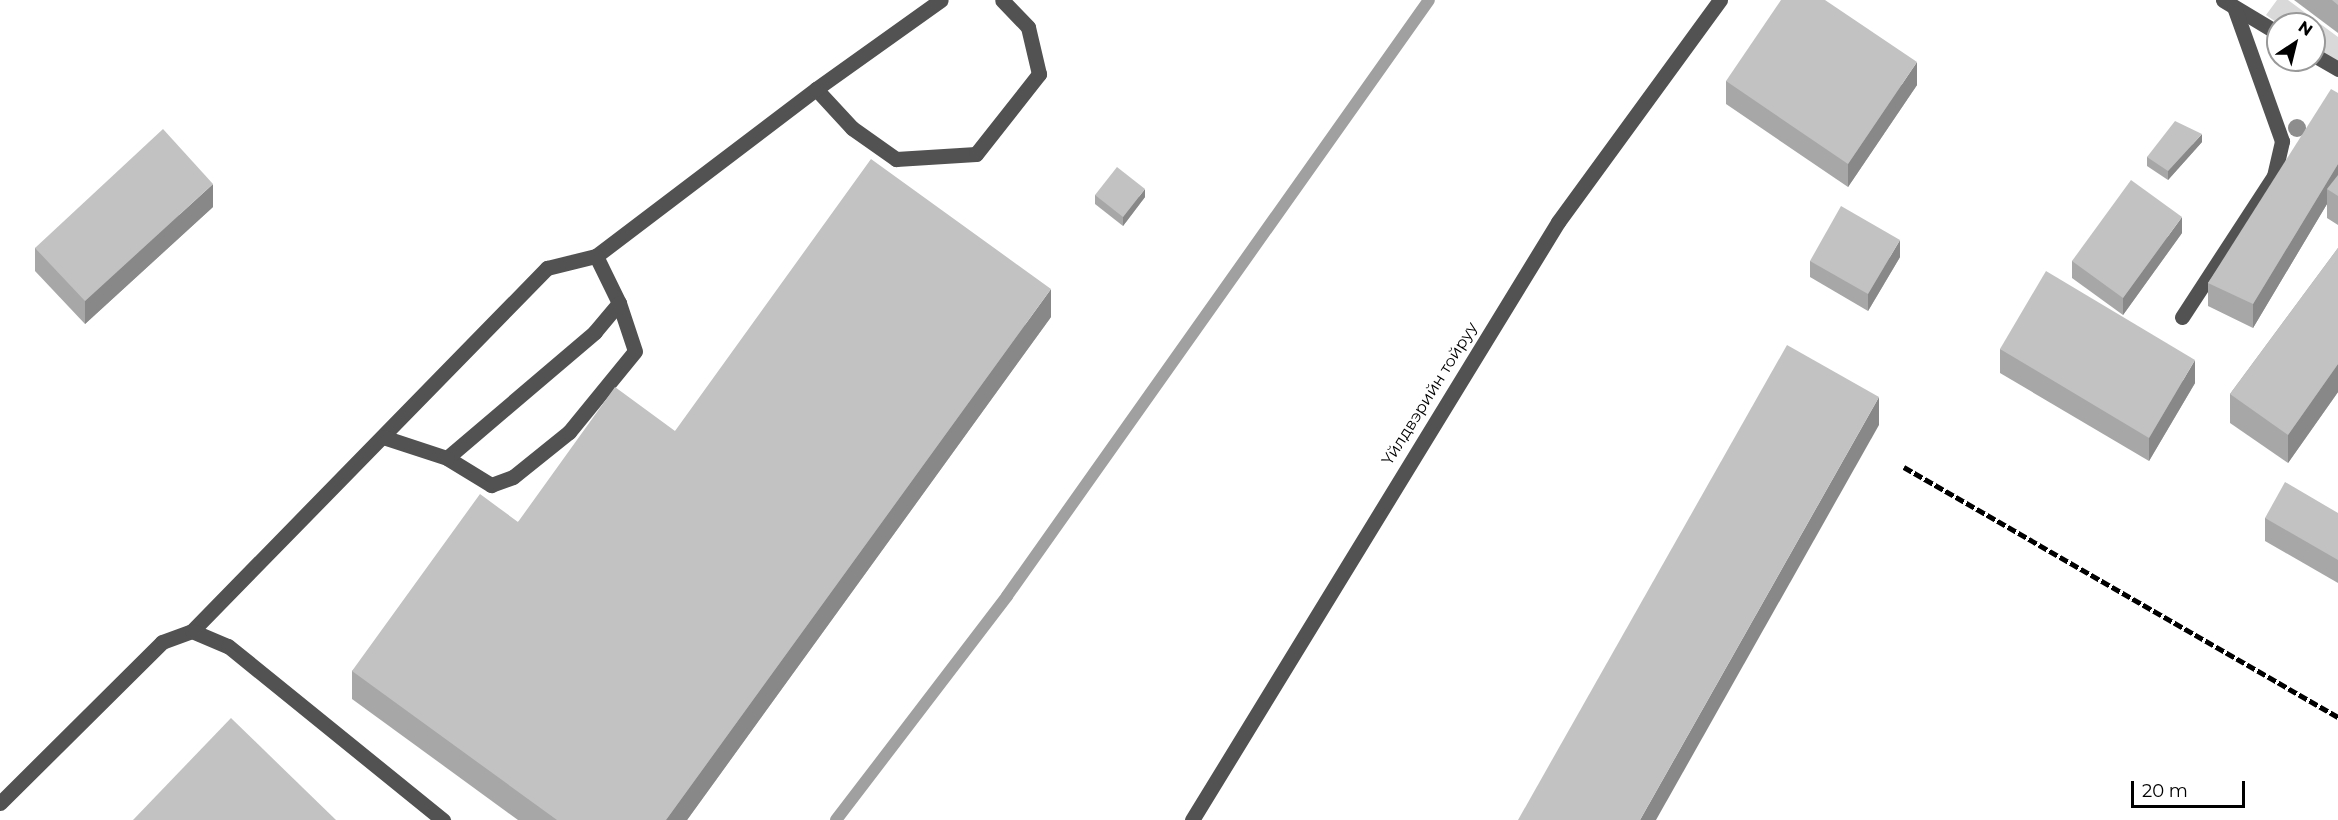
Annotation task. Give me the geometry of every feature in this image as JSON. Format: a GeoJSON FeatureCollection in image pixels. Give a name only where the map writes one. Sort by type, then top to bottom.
{"type":"FeatureCollection","features":[{"type":"Feature","properties":{"kind":"lane"},"geometry":{"type":"LineString","coordinates":[[0,803],[162,642],[192,631],[547,268],[596,256],[816,89],[941,0]]}},
{"type":"Feature","properties":{"kind":"lane"},"geometry":{"type":"LineString","coordinates":[[816,89],[852,129],[896,159],[976,154],[1039,74],[1028,27],[1002,0]]}},
{"type":"Feature","properties":{"kind":"lane","name":"Үйлдвэрийн тойруу"},"geometry":{"type":"LineString","coordinates":[[1192,820],[1557,222],[1720,0]]}},
{"type":"Feature","properties":{"kind":"lane"},"geometry":{"type":"LineString","coordinates":[[2229,3],[2266,26]]}},
{"type":"Feature","properties":{"kind":"lane"},"geometry":{"type":"LineString","coordinates":[[2182,317],[2274,176],[2282,141],[2229,3]]}},
{"type":"Feature","properties":{"kind":"lane"},"geometry":{"type":"LineString","coordinates":[[382,437],[447,458],[490,485],[513,477],[569,432],[635,351],[620,303],[596,256]]}},
{"type":"Feature","properties":{"kind":"lane"},"geometry":{"type":"LineString","coordinates":[[447,458],[595,332],[620,303]]}},
{"type":"Feature","properties":{"kind":"lane"},"geometry":{"type":"LineString","coordinates":[[192,631],[228,646],[443,820]]}},
{"type":"Feature","properties":{"kind":"shaded area"},"geometry":{"type":"Polygon","coordinates":[[[2277,0],[2288,0],[2304,12],[2268,12],[2277,0]]]}},
{"type":"Feature","properties":{"kind":"shaded area"},"geometry":{"type":"Polygon","coordinates":[[[2326,28],[2338,37],[2338,62],[2326,54],[2326,28]]]}},
{"type":"Feature","properties":{"kind":"building"},"geometry":{"type":"Polygon","coordinates":[[[1781,0],[1825,0],[1917,62],[1848,164],[1726,81],[1781,0]]]}},
{"type":"Feature","properties":{"kind":"building"},"geometry":{"type":"Polygon","coordinates":[[[2331,89],[2338,93],[2338,164],[2253,304],[2208,283],[2331,89]]]}},
{"type":"Feature","properties":{"kind":"building"},"geometry":{"type":"Polygon","coordinates":[[[2175,121],[2202,134],[2168,171],[2147,157],[2175,121]]]}},
{"type":"Feature","properties":{"kind":"building"},"geometry":{"type":"Polygon","coordinates":[[[163,129],[213,184],[85,301],[35,248],[163,129]]]}},
{"type":"Feature","properties":{"kind":"building"},"geometry":{"type":"Polygon","coordinates":[[[871,159],[1051,289],[666,820],[557,820],[352,671],[480,494],[518,522],[615,387],[675,431],[871,159]]]}},
{"type":"Feature","properties":{"kind":"building"},"geometry":{"type":"Polygon","coordinates":[[[1117,167],[1145,189],[1123,217],[1095,195],[1117,167]]]}},
{"type":"Feature","properties":{"kind":"building"},"geometry":{"type":"Polygon","coordinates":[[[2338,175],[2338,196],[2327,189],[2338,175]]]}},
{"type":"Feature","properties":{"kind":"building"},"geometry":{"type":"Polygon","coordinates":[[[2131,180],[2182,217],[2123,298],[2072,261],[2131,180]]]}},
{"type":"Feature","properties":{"kind":"building"},"geometry":{"type":"Polygon","coordinates":[[[1841,206],[1900,240],[1868,294],[1810,261],[1841,206]]]}},
{"type":"Feature","properties":{"kind":"building"},"geometry":{"type":"Polygon","coordinates":[[[2338,248],[2338,364],[2288,435],[2230,394],[2338,248]]]}},
{"type":"Feature","properties":{"kind":"building"},"geometry":{"type":"Polygon","coordinates":[[[2046,271],[2195,360],[2149,438],[2000,349],[2046,271]]]}},
{"type":"Feature","properties":{"kind":"building"},"geometry":{"type":"Polygon","coordinates":[[[1787,345],[1879,397],[1640,820],[1518,820],[1787,345]]]}},
{"type":"Feature","properties":{"kind":"building"},"geometry":{"type":"Polygon","coordinates":[[[2285,482],[2338,513],[2338,560],[2265,518],[2285,482]]]}},
{"type":"Feature","properties":{"kind":"building"},"geometry":{"type":"Polygon","coordinates":[[[231,718],[336,820],[133,820],[231,718]]]}},
{"type":"Feature","properties":{"kind":"waterway"},"geometry":{"type":"LineString","coordinates":[[836,820],[1007,596],[1429,0]]}},
{"type":"Feature","properties":{"kind":"railway"},"geometry":{"type":"LineString","coordinates":[[1904,467],[2338,717]]}}]}
